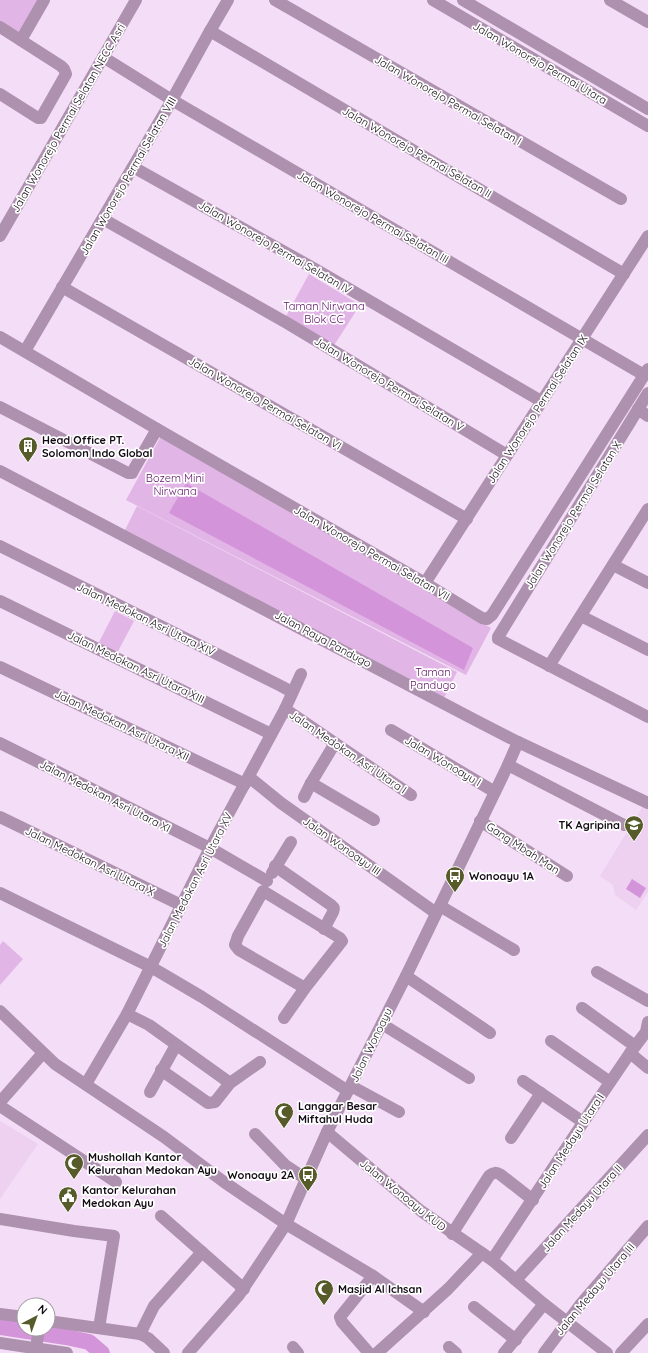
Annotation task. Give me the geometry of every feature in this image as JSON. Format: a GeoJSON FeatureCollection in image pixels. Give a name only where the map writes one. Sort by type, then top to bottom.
{"type":"FeatureCollection","features":[{"type":"Feature","properties":{"kind":"street"},"geometry":{"type":"LineString","coordinates":[[21,40],[44,0]]}},
{"type":"Feature","properties":{"kind":"street","name":"Jalan Wonorejo Permai Selatan NECC Asri"},"geometry":{"type":"LineString","coordinates":[[0,236],[136,0]]}},
{"type":"Feature","properties":{"kind":"street","name":"Jalan Wonorejo Permai Selatan VIII"},"geometry":{"type":"LineString","coordinates":[[25,351],[62,286],[134,167],[228,0]]}},
{"type":"Feature","properties":{"kind":"street","name":"Jalan Wonorejo Permai Selatan I"},"geometry":{"type":"LineString","coordinates":[[275,0],[621,199]]}},
{"type":"Feature","properties":{"kind":"street","name":"Jalan Wonorejo Permai Utara"},"geometry":{"type":"LineString","coordinates":[[433,0],[648,126]]}},
{"type":"Feature","properties":{"kind":"street","name":"Jalan Wonorejo Permai Utara"},"geometry":{"type":"LineString","coordinates":[[463,0],[648,109]]}},
{"type":"Feature","properties":{"kind":"street"},"geometry":{"type":"LineString","coordinates":[[610,0],[648,22]]}},
{"type":"Feature","properties":{"kind":"street"},"geometry":{"type":"LineString","coordinates":[[0,27],[61,66],[66,74],[41,118],[38,118],[0,94]]}},
{"type":"Feature","properties":{"kind":"street","name":"Jalan Wonorejo Permai Selatan II"},"geometry":{"type":"LineString","coordinates":[[210,31],[624,274]]}},
{"type":"Feature","properties":{"kind":"street","name":"Jalan Wonorejo Permai Selatan III"},"geometry":{"type":"LineString","coordinates":[[103,57],[172,100],[582,338],[646,372]]}},
{"type":"Feature","properties":{"kind":"street","name":"Jalan Wonorejo Permai Selatan IV"},"geometry":{"type":"LineString","coordinates":[[134,167],[315,269],[541,400]]}},
{"type":"Feature","properties":{"kind":"street","name":"Jalan Wonorejo Permai Selatan V"},"geometry":{"type":"LineString","coordinates":[[103,219],[287,323],[507,455]]}},
{"type":"Feature","properties":{"kind":"street","name":"Jalan Wonorejo Permai Selatan IX"},"geometry":{"type":"LineString","coordinates":[[425,583],[467,519],[541,400],[648,236]]}},
{"type":"Feature","properties":{"kind":"street","name":"Jalan Wonorejo Permai Selatan VI"},"geometry":{"type":"LineString","coordinates":[[62,286],[467,519]]}},
{"type":"Feature","properties":{"kind":"street","name":"Jalan Wonorejo Permai Selatan VII"},"geometry":{"type":"LineString","coordinates":[[0,337],[425,583],[482,618],[487,619],[646,372]]}},
{"type":"Feature","properties":{"kind":"street","name":"Jalan Wonorejo Permai Selatan X"},"geometry":{"type":"LineString","coordinates":[[549,666],[500,641],[498,637],[643,412],[648,393]]}},
{"type":"Feature","properties":{"kind":"street"},"geometry":{"type":"LineString","coordinates":[[0,407],[128,473],[132,473],[134,470],[157,429]]}},
{"type":"Feature","properties":{"kind":"street","name":"Jalan Raya Pandugo"},"geometry":{"type":"LineString","coordinates":[[0,471],[518,742],[648,803]]}},
{"type":"Feature","properties":{"kind":"street"},"geometry":{"type":"LineString","coordinates":[[646,517],[613,565],[549,666],[648,717]]}},
{"type":"Feature","properties":{"kind":"street","name":"Jalan Medokan Asri Utara XIV"},"geometry":{"type":"LineString","coordinates":[[0,546],[292,692]]}},
{"type":"Feature","properties":{"kind":"street"},"geometry":{"type":"LineString","coordinates":[[613,565],[648,583]]}},
{"type":"Feature","properties":{"kind":"street","name":"Jalan Medokan Asri Utara XIII"},"geometry":{"type":"LineString","coordinates":[[0,600],[271,734]]}},
{"type":"Feature","properties":{"kind":"street"},"geometry":{"type":"LineString","coordinates":[[581,616],[648,650]]}},
{"type":"Feature","properties":{"kind":"street","name":"Jalan Medokan Asri Utara XII"},"geometry":{"type":"LineString","coordinates":[[0,667],[247,781]]}},
{"type":"Feature","properties":{"kind":"street","name":"Jalan Medokan Asri Utara XV"},"geometry":{"type":"LineString","coordinates":[[86,1084],[127,1014],[210,848],[285,709],[301,674]]}},
{"type":"Feature","properties":{"kind":"street","name":"Jalan Medokan Asri Utara I"},"geometry":{"type":"LineString","coordinates":[[285,709],[411,795]]}},
{"type":"Feature","properties":{"kind":"street","name":"Jalan Wonoayu I"},"geometry":{"type":"LineString","coordinates":[[391,730],[495,792]]}},
{"type":"Feature","properties":{"kind":"street","name":"Jalan Wonoayu"},"geometry":{"type":"LineString","coordinates":[[188,1353],[244,1289],[286,1224],[327,1132],[406,976],[518,742]]}},
{"type":"Feature","properties":{"kind":"street","name":"Jalan Medokan Asri Utara XI"},"geometry":{"type":"LineString","coordinates":[[0,743],[210,848],[324,929],[340,938],[342,941],[340,944],[305,988]]}},
{"type":"Feature","properties":{"kind":"street"},"geometry":{"type":"LineString","coordinates":[[304,797],[334,743]]}},
{"type":"Feature","properties":{"kind":"street"},"geometry":{"type":"LineString","coordinates":[[508,765],[624,825]]}},
{"type":"Feature","properties":{"kind":"street","name":"Jalan Wonoayu III"},"geometry":{"type":"LineString","coordinates":[[247,781],[438,910],[514,950]]}},
{"type":"Feature","properties":{"kind":"street"},"geometry":{"type":"LineString","coordinates":[[311,782],[374,820]]}},
{"type":"Feature","properties":{"kind":"street","name":"Jalan Medokan Asri Utara X"},"geometry":{"type":"LineString","coordinates":[[0,817],[181,905]]}},
{"type":"Feature","properties":{"kind":"street","name":"Gang Mbah Man"},"geometry":{"type":"LineString","coordinates":[[480,821],[567,876]]}},
{"type":"Feature","properties":{"kind":"street"},"geometry":{"type":"LineString","coordinates":[[284,1018],[305,988],[239,950],[235,945],[238,936],[275,866],[291,842]]}},
{"type":"Feature","properties":{"kind":"street"},"geometry":{"type":"LineString","coordinates":[[275,866],[334,908],[324,929]]}},
{"type":"Feature","properties":{"kind":"street"},"geometry":{"type":"LineString","coordinates":[[0,894],[151,967],[202,997],[292,1056],[350,1088],[399,1112]]}},
{"type":"Feature","properties":{"kind":"street"},"geometry":{"type":"LineString","coordinates":[[597,972],[648,1001]]}},
{"type":"Feature","properties":{"kind":"street"},"geometry":{"type":"LineString","coordinates":[[406,976],[490,1033]]}},
{"type":"Feature","properties":{"kind":"street"},"geometry":{"type":"LineString","coordinates":[[582,1008],[633,1049],[648,1068]]}},
{"type":"Feature","properties":{"kind":"street"},"geometry":{"type":"LineString","coordinates":[[0,1011],[55,1064],[164,1137],[224,1182],[286,1224],[372,1276],[424,1312]]}},
{"type":"Feature","properties":{"kind":"street"},"geometry":{"type":"LineString","coordinates":[[127,1014],[149,1026],[230,1083]]}},
{"type":"Feature","properties":{"kind":"street"},"geometry":{"type":"LineString","coordinates":[[382,1024],[469,1078]]}},
{"type":"Feature","properties":{"kind":"street","name":"Jalan Medayu Utara I"},"geometry":{"type":"LineString","coordinates":[[492,1260],[583,1122],[647,1029]]}},
{"type":"Feature","properties":{"kind":"street"},"geometry":{"type":"LineString","coordinates":[[551,1041],[610,1082]]}},
{"type":"Feature","properties":{"kind":"street"},"geometry":{"type":"LineString","coordinates":[[150,1092],[176,1045]]}},
{"type":"Feature","properties":{"kind":"street"},"geometry":{"type":"LineString","coordinates":[[43,1053],[1,1100],[116,1182]]}},
{"type":"Feature","properties":{"kind":"street"},"geometry":{"type":"LineString","coordinates":[[161,1070],[208,1103],[215,1102],[230,1083],[260,1062]]}},
{"type":"Feature","properties":{"kind":"street"},"geometry":{"type":"LineString","coordinates":[[524,1082],[583,1122]]}},
{"type":"Feature","properties":{"kind":"street"},"geometry":{"type":"LineString","coordinates":[[511,1138],[541,1093]]}},
{"type":"Feature","properties":{"kind":"street","name":"Jalan Wonoayu KUD"},"geometry":{"type":"LineString","coordinates":[[327,1132],[391,1188],[452,1234],[482,1253]]}},
{"type":"Feature","properties":{"kind":"street"},"geometry":{"type":"LineString","coordinates":[[255,1134],[286,1165],[306,1178]]}},
{"type":"Feature","properties":{"kind":"street","name":"Jalan Medayu Utara II"},"geometry":{"type":"LineString","coordinates":[[516,1280],[648,1135]]}},
{"type":"Feature","properties":{"kind":"street"},"geometry":{"type":"LineString","coordinates":[[452,1234],[489,1176],[493,1173],[497,1173],[533,1200]]}},
{"type":"Feature","properties":{"kind":"street"},"geometry":{"type":"LineString","coordinates":[[161,1216],[244,1289]]}},
{"type":"Feature","properties":{"kind":"street"},"geometry":{"type":"LineString","coordinates":[[0,1220],[114,1236],[99,1328]]}},
{"type":"Feature","properties":{"kind":"street","name":"Jalan Medayu Utara III"},"geometry":{"type":"LineString","coordinates":[[544,1353],[567,1322],[648,1226]]}},
{"type":"Feature","properties":{"kind":"street"},"geometry":{"type":"LineString","coordinates":[[140,1334],[154,1306],[202,1252]]}},
{"type":"Feature","properties":{"kind":"street"},"geometry":{"type":"LineString","coordinates":[[376,1353],[424,1312],[482,1253],[607,1353]]}},
{"type":"Feature","properties":{"kind":"street"},"geometry":{"type":"LineString","coordinates":[[369,1353],[342,1322],[340,1317],[372,1276]]}},
{"type":"Feature","properties":{"kind":"street"},"geometry":{"type":"LineString","coordinates":[[504,1353],[544,1304]]}},
{"type":"Feature","properties":{"kind":"street"},"geometry":{"type":"LineString","coordinates":[[474,1307],[516,1340]]}},
{"type":"Feature","properties":{"kind":"street"},"geometry":{"type":"LineString","coordinates":[[0,1314],[16,1316]]}},
{"type":"Feature","properties":{"kind":"street"},"geometry":{"type":"LineString","coordinates":[[56,1322],[140,1334],[148,1338],[164,1353]]}},
{"type":"Feature","properties":{"kind":"street"},"geometry":{"type":"LineString","coordinates":[[621,1353],[648,1324]]}},
{"type":"Feature","properties":{"kind":"street"},"geometry":{"type":"LineString","coordinates":[[36,1345],[38,1337]]}},
{"type":"Feature","properties":{"kind":"street"},"geometry":{"type":"LineString","coordinates":[[0,1343],[36,1345],[66,1353]]}},
{"type":"Feature","properties":{"kind":"shaded area"},"geometry":{"type":"Polygon","coordinates":[[[186,483],[473,648],[464,670],[169,513],[186,483]]]}},
{"type":"Feature","properties":{"kind":"shaded area","name":"TK Agripina"},"geometry":{"type":"Polygon","coordinates":[[[643,806],[648,809],[648,892],[636,910],[615,895],[613,885],[600,876],[643,806]]]}},
{"type":"Feature","properties":{"kind":"shaded area"},"geometry":{"type":"Polygon","coordinates":[[[632,879],[646,888],[640,898],[626,889],[632,879]]]}},
{"type":"Feature","properties":{"kind":"shaded area"},"geometry":{"type":"Polygon","coordinates":[[[0,1121],[38,1144],[0,1199],[0,1121]]]}},
{"type":"Feature","properties":{"kind":"green space"},"geometry":{"type":"Polygon","coordinates":[[[0,0],[44,0],[21,40],[0,28],[0,0]]]}},
{"type":"Feature","properties":{"kind":"green space","name":"Taman Nirwana Blok CC"},"geometry":{"type":"Polygon","coordinates":[[[309,274],[360,305],[333,347],[285,318],[309,274]]]}},
{"type":"Feature","properties":{"kind":"green space","name":"Bozem Mini Nirwana"},"geometry":{"type":"Polygon","coordinates":[[[161,436],[491,628],[466,675],[126,500],[161,436]]]}},
{"type":"Feature","properties":{"kind":"green space","name":"Taman Pandugo"},"geometry":{"type":"Polygon","coordinates":[[[137,506],[457,672],[442,702],[125,530],[137,506]]]}},
{"type":"Feature","properties":{"kind":"green space"},"geometry":{"type":"Polygon","coordinates":[[[115,611],[134,621],[116,655],[97,646],[115,611]]]}},
{"type":"Feature","properties":{"kind":"green space"},"geometry":{"type":"Polygon","coordinates":[[[3,941],[23,959],[0,985],[0,945],[3,941]]]}},
{"type":"Feature","properties":{"kind":"waterway"},"geometry":{"type":"LineString","coordinates":[[0,1327],[89,1342],[102,1353]]}},
{"type":"Feature","properties":{"kind":"place","name":"Head Office PT. Solomon Indo Global"},"geometry":{"type":"Point","coordinates":[28,463]}},
{"type":"Feature","properties":{"kind":"place","name":"TK Agripina"},"geometry":{"type":"Point","coordinates":[634,842]}},
{"type":"Feature","properties":{"kind":"place","name":"Wonoayu 1A"},"geometry":{"type":"Point","coordinates":[455,893]}},
{"type":"Feature","properties":{"kind":"place","name":"Langgar Besar Miftahul Huda"},"geometry":{"type":"Point","coordinates":[284,1129]}},
{"type":"Feature","properties":{"kind":"place","name":"Mushollah Kantor Kelurahan Medokan Ayu"},"geometry":{"type":"Point","coordinates":[74,1180]}},
{"type":"Feature","properties":{"kind":"place","name":"Wonoayu 2A"},"geometry":{"type":"Point","coordinates":[308,1192]}},
{"type":"Feature","properties":{"kind":"place","name":"Kantor Kelurahan Medokan Ayu"},"geometry":{"type":"Point","coordinates":[68,1213]}},
{"type":"Feature","properties":{"kind":"place","name":"Masjid Al Ichsan"},"geometry":{"type":"Point","coordinates":[324,1306]}}]}
